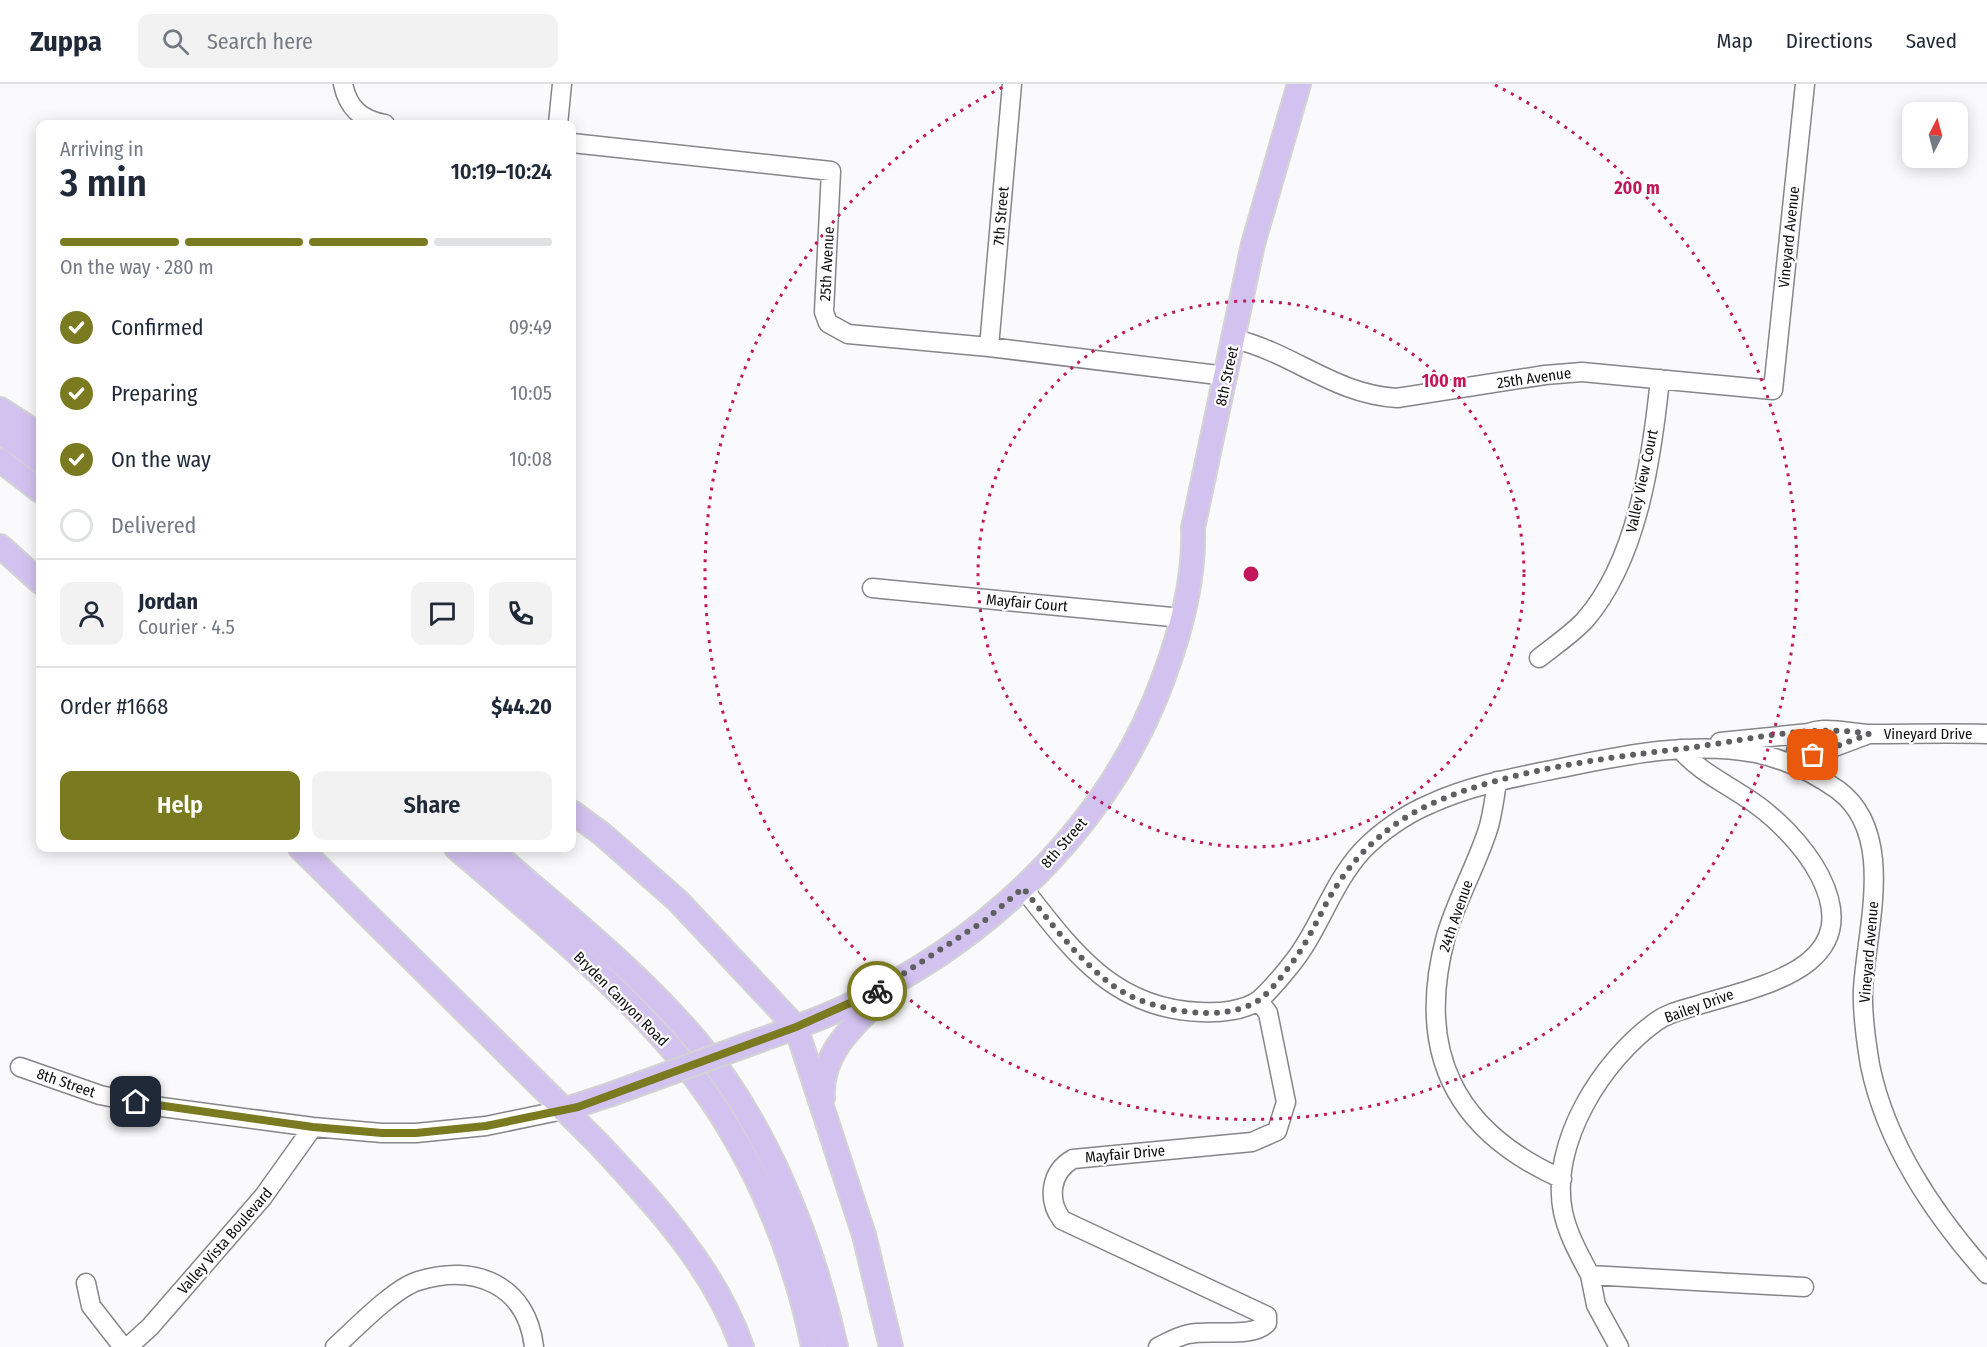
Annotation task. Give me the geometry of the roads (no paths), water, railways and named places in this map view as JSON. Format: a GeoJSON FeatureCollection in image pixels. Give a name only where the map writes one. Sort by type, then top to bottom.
{"type":"FeatureCollection","features":[{"type":"Feature","properties":{"kind":"main road","name":"8th Street"},"geometry":{"type":"LineString","coordinates":[[563,1110],[758,1041],[843,1008],[905,974],[984,921],[1023,888],[1071,838],[1122,765],[1150,712],[1182,618],[1194,557],[1193,528],[1234,339],[1268,185],[1299,84]]}},
{"type":"Feature","properties":{"kind":"main road"},"geometry":{"type":"LineString","coordinates":[[0,409],[36,432]]}},
{"type":"Feature","properties":{"kind":"main road"},"geometry":{"type":"LineString","coordinates":[[0,432],[36,458]]}},
{"type":"Feature","properties":{"kind":"main road"},"geometry":{"type":"LineString","coordinates":[[0,460],[36,488]]}},
{"type":"Feature","properties":{"kind":"main road"},"geometry":{"type":"LineString","coordinates":[[0,546],[36,578]]}},
{"type":"Feature","properties":{"kind":"main road"},"geometry":{"type":"LineString","coordinates":[[576,815],[602,834],[678,901],[796,1027],[864,1235],[891,1347]]}},
{"type":"Feature","properties":{"kind":"main road"},"geometry":{"type":"LineString","coordinates":[[304,852],[598,1143],[678,1233],[705,1275],[737,1333],[742,1347]]}},
{"type":"Feature","properties":{"kind":"main road","name":"Bryden Canyon Road"},"geometry":{"type":"LineString","coordinates":[[461,852],[589,964],[638,1012],[673,1051],[713,1105],[747,1163],[772,1216],[794,1274],[813,1347]]}},
{"type":"Feature","properties":{"kind":"main road","name":"Bryden Canyon Road"},"geometry":{"type":"LineString","coordinates":[[494,852],[656,996],[696,1041],[734,1095],[768,1152],[792,1209],[814,1268],[836,1347]]}},
{"type":"Feature","properties":{"kind":"main road"},"geometry":{"type":"LineString","coordinates":[[824,1111],[822,1082],[834,1048],[905,974]]}},
{"type":"Feature","properties":{"kind":"street"},"geometry":{"type":"LineString","coordinates":[[343,84],[346,99],[354,110],[364,118],[371,120]]}},
{"type":"Feature","properties":{"kind":"street"},"geometry":{"type":"LineString","coordinates":[[558,120],[562,84]]}},
{"type":"Feature","properties":{"kind":"street","name":"7th Street"},"geometry":{"type":"LineString","coordinates":[[988,347],[1012,84]]}},
{"type":"Feature","properties":{"kind":"street","name":"Vineyard Avenue"},"geometry":{"type":"LineString","coordinates":[[1773,390],[1805,84]]}},
{"type":"Feature","properties":{"kind":"street","name":"25th Avenue"},"geometry":{"type":"LineString","coordinates":[[576,143],[831,171],[824,312],[828,323],[848,334],[988,347],[1226,376]]}},
{"type":"Feature","properties":{"kind":"street","name":"25th Avenue"},"geometry":{"type":"LineString","coordinates":[[1234,339],[1262,346],[1350,390],[1378,397],[1407,397],[1545,375],[1582,372],[1773,390]]}},
{"type":"Feature","properties":{"kind":"street","name":"Valley View Court"},"geometry":{"type":"LineString","coordinates":[[1539,658],[1584,620],[1608,587],[1624,554],[1638,510],[1656,415],[1659,379]]}},
{"type":"Feature","properties":{"kind":"street","name":"Mayfair Court"},"geometry":{"type":"LineString","coordinates":[[872,588],[1182,618]]}},
{"type":"Feature","properties":{"kind":"street","name":"Vineyard Drive"},"geometry":{"type":"LineString","coordinates":[[1680,749],[1724,741],[1848,730],[1869,734],[1987,734]]}},
{"type":"Feature","properties":{"kind":"street"},"geometry":{"type":"LineString","coordinates":[[1023,888],[1049,921],[1114,987],[1134,998],[1191,1012],[1215,1013],[1258,1000],[1292,964],[1334,891],[1362,852],[1384,832],[1431,803],[1497,781],[1637,753],[1680,749],[1716,749],[1757,753],[1799,767],[1799,739],[1814,732]]}},
{"type":"Feature","properties":{"kind":"street","name":"Vineyard Drive"},"geometry":{"type":"LineString","coordinates":[[1799,767],[1813,755],[1869,734]]}},
{"type":"Feature","properties":{"kind":"street","name":"Bailey Drive"},"geometry":{"type":"LineString","coordinates":[[1619,1347],[1596,1305],[1590,1275],[1568,1229],[1563,1211],[1562,1179],[1571,1139],[1588,1098],[1618,1056],[1658,1020],[1795,972],[1819,956],[1830,936],[1831,915],[1828,896],[1820,877],[1801,848],[1768,815],[1742,795],[1704,773],[1680,749]]}},
{"type":"Feature","properties":{"kind":"street","name":"Vineyard Avenue"},"geometry":{"type":"LineString","coordinates":[[1799,767],[1840,792],[1853,805],[1871,843],[1875,863],[1874,896],[1863,995],[1870,1067],[1886,1121],[1904,1158],[1930,1201],[1987,1274]]}},
{"type":"Feature","properties":{"kind":"street","name":"24th Avenue"},"geometry":{"type":"LineString","coordinates":[[1497,781],[1489,826],[1447,934],[1439,968],[1438,1030],[1444,1065],[1454,1091],[1467,1112],[1490,1136],[1536,1167],[1562,1179]]}},
{"type":"Feature","properties":{"kind":"street","name":"Mayfair Drive"},"geometry":{"type":"LineString","coordinates":[[1158,1347],[1188,1334],[1242,1332],[1263,1327],[1268,1323],[1267,1316],[1062,1220],[1055,1210],[1053,1184],[1064,1164],[1073,1159],[1252,1142],[1277,1131],[1286,1102],[1268,1013],[1258,1000]]}},
{"type":"Feature","properties":{"kind":"street","name":"8th Street"},"geometry":{"type":"LineString","coordinates":[[20,1067],[100,1095],[154,1106],[313,1127],[416,1133],[486,1126],[563,1110]]}},
{"type":"Feature","properties":{"kind":"street","name":"Valley Vista Boulevard"},"geometry":{"type":"LineString","coordinates":[[128,1347],[157,1320],[263,1197],[313,1127]]}},
{"type":"Feature","properties":{"kind":"street"},"geometry":{"type":"LineString","coordinates":[[334,1347],[386,1301],[416,1281],[462,1275],[488,1280],[514,1296],[531,1326],[534,1347]]}},
{"type":"Feature","properties":{"kind":"street"},"geometry":{"type":"LineString","coordinates":[[1590,1275],[1804,1287]]}},
{"type":"Feature","properties":{"kind":"street"},"geometry":{"type":"LineString","coordinates":[[86,1283],[91,1306],[123,1347]]}}]}
